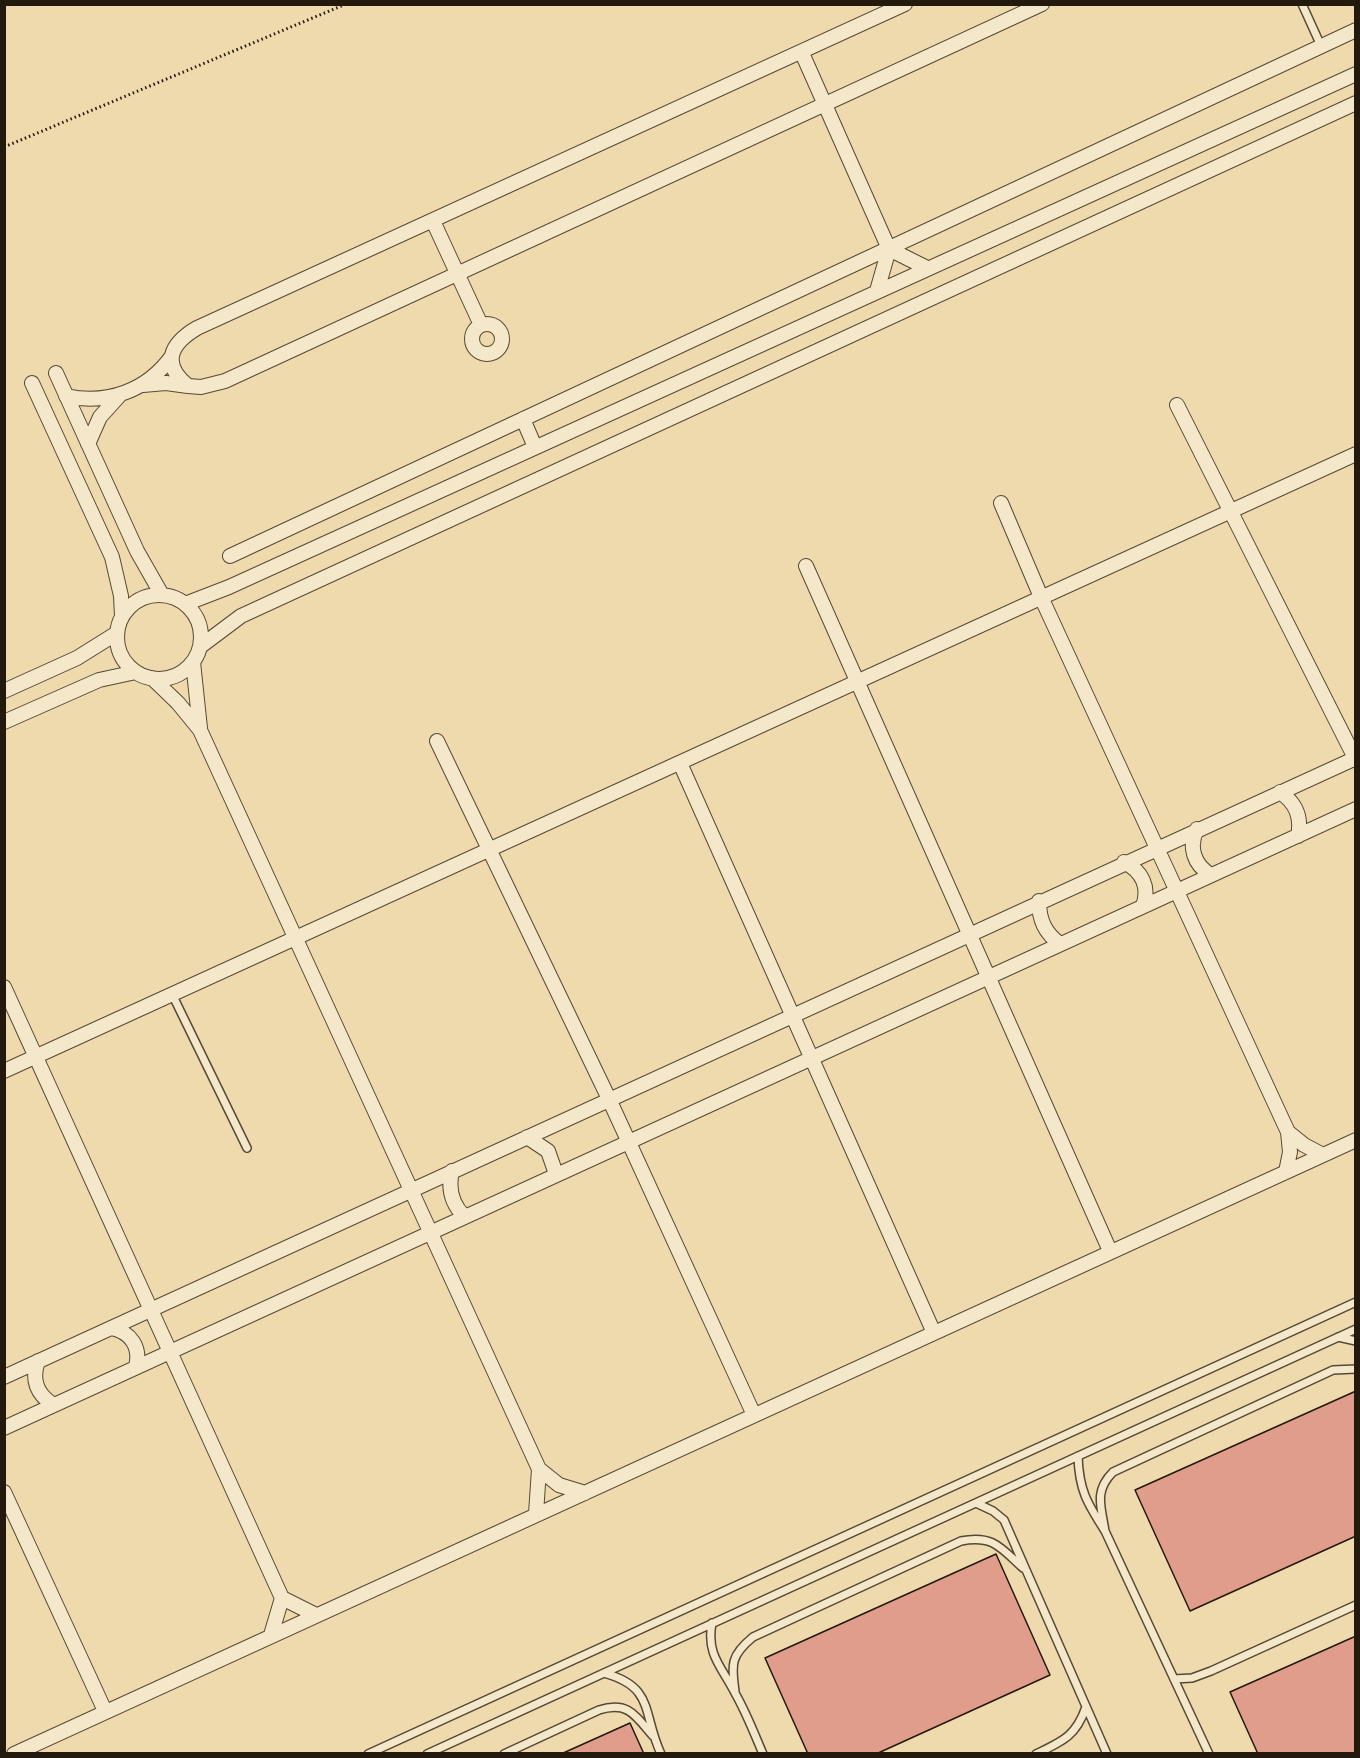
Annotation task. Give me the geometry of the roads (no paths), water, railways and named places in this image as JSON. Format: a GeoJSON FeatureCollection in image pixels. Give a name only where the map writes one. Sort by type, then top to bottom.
{"type":"FeatureCollection","features":[{"type":"Feature","properties":{"kind":"street"},"geometry":{"type":"LineString","coordinates":[[66,396],[94,400],[120,395],[141,385],[158,373],[172,356],[179,340],[196,328],[905,4]]}},
{"type":"Feature","properties":{"kind":"street"},"geometry":{"type":"LineString","coordinates":[[141,385],[166,383],[201,387],[225,381],[1042,4]]}},
{"type":"Feature","properties":{"kind":"street"},"geometry":{"type":"LineString","coordinates":[[230,556],[1322,48],[1356,30]]}},
{"type":"Feature","properties":{"kind":"street"},"geometry":{"type":"LineString","coordinates":[[802,53],[889,249],[927,268]]}},
{"type":"Feature","properties":{"kind":"street"},"geometry":{"type":"LineString","coordinates":[[185,604],[229,587],[1356,74]]}},
{"type":"Feature","properties":{"kind":"street"},"geometry":{"type":"LineString","coordinates":[[201,646],[242,616],[1356,103]]}},
{"type":"Feature","properties":{"kind":"street"},"geometry":{"type":"LineString","coordinates":[[433,221],[481,325]]}},
{"type":"Feature","properties":{"kind":"street"},"geometry":{"type":"LineString","coordinates":[[877,291],[889,249]]}},
{"type":"Feature","properties":{"kind":"street"},"geometry":{"type":"LineString","coordinates":[[172,356],[175,373],[188,386]]}},
{"type":"Feature","properties":{"kind":"street"},"geometry":{"type":"LineString","coordinates":[[56,373],[137,551],[162,595]]}},
{"type":"Feature","properties":{"kind":"street"},"geometry":{"type":"LineString","coordinates":[[32,383],[112,556],[120,586],[123,616]]}},
{"type":"Feature","properties":{"kind":"street"},"geometry":{"type":"LineString","coordinates":[[88,444],[100,417],[120,395]]}},
{"type":"Feature","properties":{"kind":"street"},"geometry":{"type":"LineString","coordinates":[[4,1377],[1124,862],[1355,759],[1233,510],[1177,405]]}},
{"type":"Feature","properties":{"kind":"street"},"geometry":{"type":"LineString","coordinates":[[523,419],[535,447]]}},
{"type":"Feature","properties":{"kind":"street"},"geometry":{"type":"LineString","coordinates":[[4,1071],[1356,454]]}},
{"type":"Feature","properties":{"kind":"street"},"geometry":{"type":"LineString","coordinates":[[1001,503],[1155,848],[1288,1132],[1290,1152],[1287,1172]]}},
{"type":"Feature","properties":{"kind":"street"},"geometry":{"type":"LineString","coordinates":[[806,566],[1110,1251]]}},
{"type":"Feature","properties":{"kind":"street"},"geometry":{"type":"LineString","coordinates":[[152,678],[174,675],[193,662],[201,646],[201,630],[196,615],[185,604],[162,595],[151,595],[135,602],[123,616],[117,633],[122,655],[136,672],[152,678],[178,703],[200,730],[539,1469],[559,1485],[585,1493]]}},
{"type":"Feature","properties":{"kind":"street"},"geometry":{"type":"LineString","coordinates":[[4,691],[77,658],[117,633]]}},
{"type":"Feature","properties":{"kind":"street"},"geometry":{"type":"LineString","coordinates":[[193,662],[200,730]]}},
{"type":"Feature","properties":{"kind":"street"},"geometry":{"type":"LineString","coordinates":[[4,722],[99,680],[136,672]]}},
{"type":"Feature","properties":{"kind":"street"},"geometry":{"type":"LineString","coordinates":[[437,741],[609,1099],[754,1415]]}},
{"type":"Feature","properties":{"kind":"street"},"geometry":{"type":"LineString","coordinates":[[680,763],[933,1333]]}},
{"type":"Feature","properties":{"kind":"street"},"geometry":{"type":"LineString","coordinates":[[1280,792],[1296,810],[1300,826],[1298,836]]}},
{"type":"Feature","properties":{"kind":"street"},"geometry":{"type":"LineString","coordinates":[[4,1428],[1356,809]]}},
{"type":"Feature","properties":{"kind":"street"},"geometry":{"type":"LineString","coordinates":[[1197,829],[1193,852],[1199,866],[1211,875]]}},
{"type":"Feature","properties":{"kind":"street"},"geometry":{"type":"LineString","coordinates":[[1124,862],[1132,866],[1143,879],[1146,894],[1143,906]]}},
{"type":"Feature","properties":{"kind":"street"},"geometry":{"type":"LineString","coordinates":[[1039,902],[1039,912],[1046,931],[1060,944]]}},
{"type":"Feature","properties":{"kind":"street"},"geometry":{"type":"LineString","coordinates":[[4,987],[282,1598],[316,1616]]}},
{"type":"Feature","properties":{"kind":"street"},"geometry":{"type":"LineString","coordinates":[[1288,1132],[1304,1145],[1323,1155]]}},
{"type":"Feature","properties":{"kind":"street"},"geometry":{"type":"LineString","coordinates":[[527,1137],[548,1151],[556,1174]]}},
{"type":"Feature","properties":{"kind":"street"},"geometry":{"type":"LineString","coordinates":[[14,1754],[1356,1140]]}},
{"type":"Feature","properties":{"kind":"street"},"geometry":{"type":"LineString","coordinates":[[452,1171],[450,1189],[452,1198],[464,1216]]}},
{"type":"Feature","properties":{"kind":"street"},"geometry":{"type":"LineString","coordinates":[[111,1328],[127,1333],[133,1340],[138,1354],[136,1367]]}},
{"type":"Feature","properties":{"kind":"street"},"geometry":{"type":"LineString","coordinates":[[38,1361],[35,1375],[38,1389],[54,1405]]}},
{"type":"Feature","properties":{"kind":"street"},"geometry":{"type":"LineString","coordinates":[[536,1514],[539,1469]]}},
{"type":"Feature","properties":{"kind":"street"},"geometry":{"type":"LineString","coordinates":[[4,1492],[105,1711]]}},
{"type":"Feature","properties":{"kind":"street"},"geometry":{"type":"LineString","coordinates":[[271,1635],[282,1598]]}},
{"type":"Feature","properties":{"kind":"lane"},"geometry":{"type":"LineString","coordinates":[[1302,4],[1322,48]]}},
{"type":"Feature","properties":{"kind":"lane"},"geometry":{"type":"LineString","coordinates":[[172,994],[247,1148]]}},
{"type":"Feature","properties":{"kind":"lane"},"geometry":{"type":"LineString","coordinates":[[368,1754],[1356,1302]]}},
{"type":"Feature","properties":{"kind":"lane"},"geometry":{"type":"LineString","coordinates":[[427,1754],[1356,1329]]}},
{"type":"Feature","properties":{"kind":"lane"},"geometry":{"type":"LineString","coordinates":[[1338,1337],[1356,1341]]}},
{"type":"Feature","properties":{"kind":"lane"},"geometry":{"type":"LineString","coordinates":[[1106,1531],[1100,1498],[1102,1484],[1113,1472],[1333,1370],[1356,1369]]}},
{"type":"Feature","properties":{"kind":"lane"},"geometry":{"type":"LineString","coordinates":[[1078,1456],[1079,1482],[1086,1501],[1106,1531],[1209,1754]]}},
{"type":"Feature","properties":{"kind":"lane"},"geometry":{"type":"LineString","coordinates":[[976,1503],[993,1511],[1004,1520],[1023,1568],[1107,1754]]}},
{"type":"Feature","properties":{"kind":"lane"},"geometry":{"type":"LineString","coordinates":[[735,1691],[731,1666],[740,1648],[753,1637],[961,1541],[976,1538],[994,1541],[1023,1568]]}},
{"type":"Feature","properties":{"kind":"lane"},"geometry":{"type":"LineString","coordinates":[[1174,1679],[1192,1678],[1211,1671],[1356,1605]]}},
{"type":"Feature","properties":{"kind":"lane"},"geometry":{"type":"LineString","coordinates":[[712,1623],[712,1650],[719,1669],[735,1691],[763,1754]]}},
{"type":"Feature","properties":{"kind":"lane"},"geometry":{"type":"LineString","coordinates":[[604,1672],[622,1677],[635,1686],[645,1704],[653,1736],[661,1754]]}},
{"type":"Feature","properties":{"kind":"lane"},"geometry":{"type":"LineString","coordinates":[[504,1754],[614,1705],[627,1709],[653,1736]]}},
{"type":"Feature","properties":{"kind":"lane"},"geometry":{"type":"LineString","coordinates":[[1036,1754],[1064,1741],[1080,1724],[1086,1707]]}}]}
